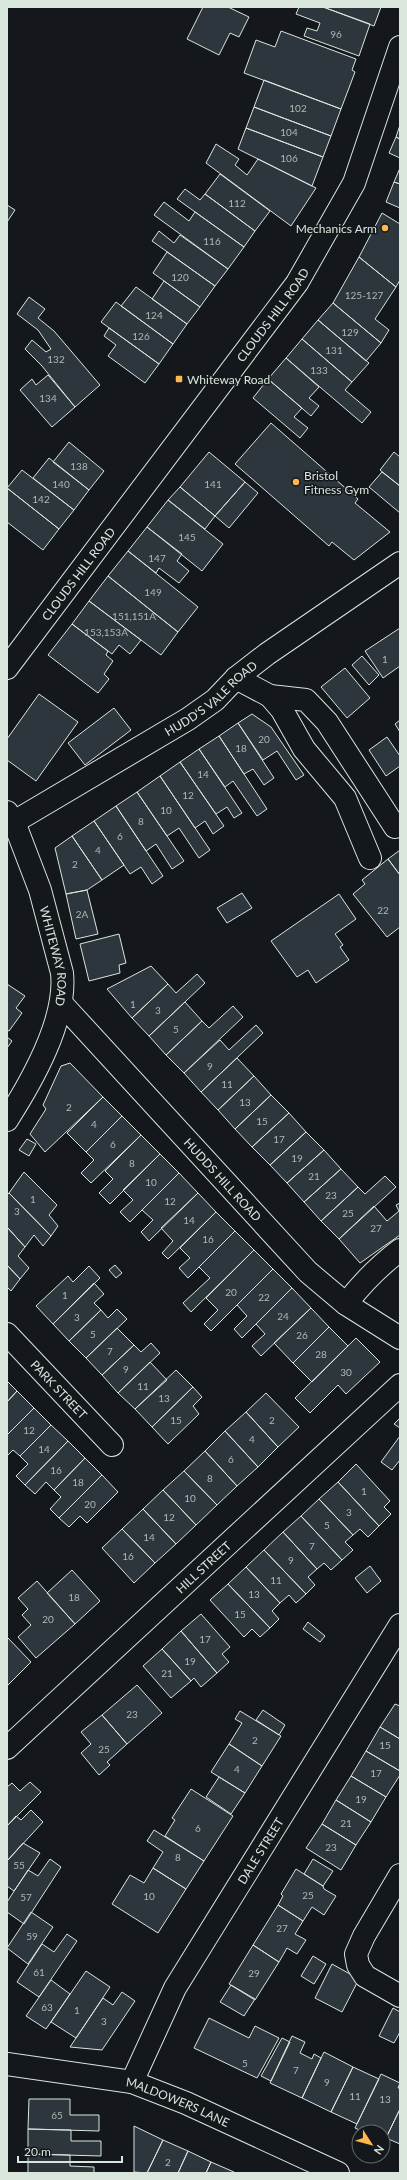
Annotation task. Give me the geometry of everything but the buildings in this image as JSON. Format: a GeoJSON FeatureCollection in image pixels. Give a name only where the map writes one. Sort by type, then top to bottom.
{"type":"FeatureCollection","features":[{"type":"Feature","properties":{"kind":"street","name":"CLOUDS HILL ROAD"},"geometry":{"type":"LineString","coordinates":[[7,668],[297,283],[354,184],[400,47]]}},
{"type":"Feature","properties":{"kind":"street","name":"HUDD'S VALE ROAD"},"geometry":{"type":"LineString","coordinates":[[11,817],[188,718],[215,700],[236,678],[267,654],[400,563]]}},
{"type":"Feature","properties":{"kind":"street"},"geometry":{"type":"LineString","coordinates":[[236,678],[270,696],[282,710],[304,749],[345,798],[370,858]]}},
{"type":"Feature","properties":{"kind":"street"},"geometry":{"type":"LineString","coordinates":[[270,696],[306,700],[327,722],[395,827]]}},
{"type":"Feature","properties":{"kind":"street","name":"WHITEWAY ROAD"},"geometry":{"type":"LineString","coordinates":[[7,1120],[32,1078],[62,1004],[64,987],[62,973],[44,905],[11,817]]}},
{"type":"Feature","properties":{"kind":"street","name":"HUDDS HILL ROAD"},"geometry":{"type":"LineString","coordinates":[[62,1004],[308,1272],[346,1304],[400,1338]]}},
{"type":"Feature","properties":{"kind":"street"},"geometry":{"type":"LineString","coordinates":[[346,1304],[361,1284],[382,1264],[400,1250]]}},
{"type":"Feature","properties":{"kind":"street","name":"PARK STREET"},"geometry":{"type":"LineString","coordinates":[[7,1334],[112,1445]]}},
{"type":"Feature","properties":{"kind":"street","name":"HILL STREET"},"geometry":{"type":"LineString","coordinates":[[7,1748],[400,1385]]}},
{"type":"Feature","properties":{"kind":"street","name":"DALE STREET"},"geometry":{"type":"LineString","coordinates":[[132,2082],[175,1988],[400,1625]]}},
{"type":"Feature","properties":{"kind":"street"},"geometry":{"type":"LineString","coordinates":[[400,1876],[364,1936],[356,1954],[358,1965],[365,1976],[400,1996]]}},
{"type":"Feature","properties":{"kind":"street","name":"MALDOWERS LANE"},"geometry":{"type":"LineString","coordinates":[[7,2064],[132,2082],[186,2103],[338,2173]]}},
{"type":"Feature","properties":{"kind":"place","name":"Mechanics Arm"},"geometry":{"type":"Point","coordinates":[385,228]}},
{"type":"Feature","properties":{"kind":"place","name":"Whiteway Road"},"geometry":{"type":"Point","coordinates":[179,379]}},
{"type":"Feature","properties":{"kind":"place","name":"Bristol Fitness Gym"},"geometry":{"type":"Point","coordinates":[296,482]}}]}
